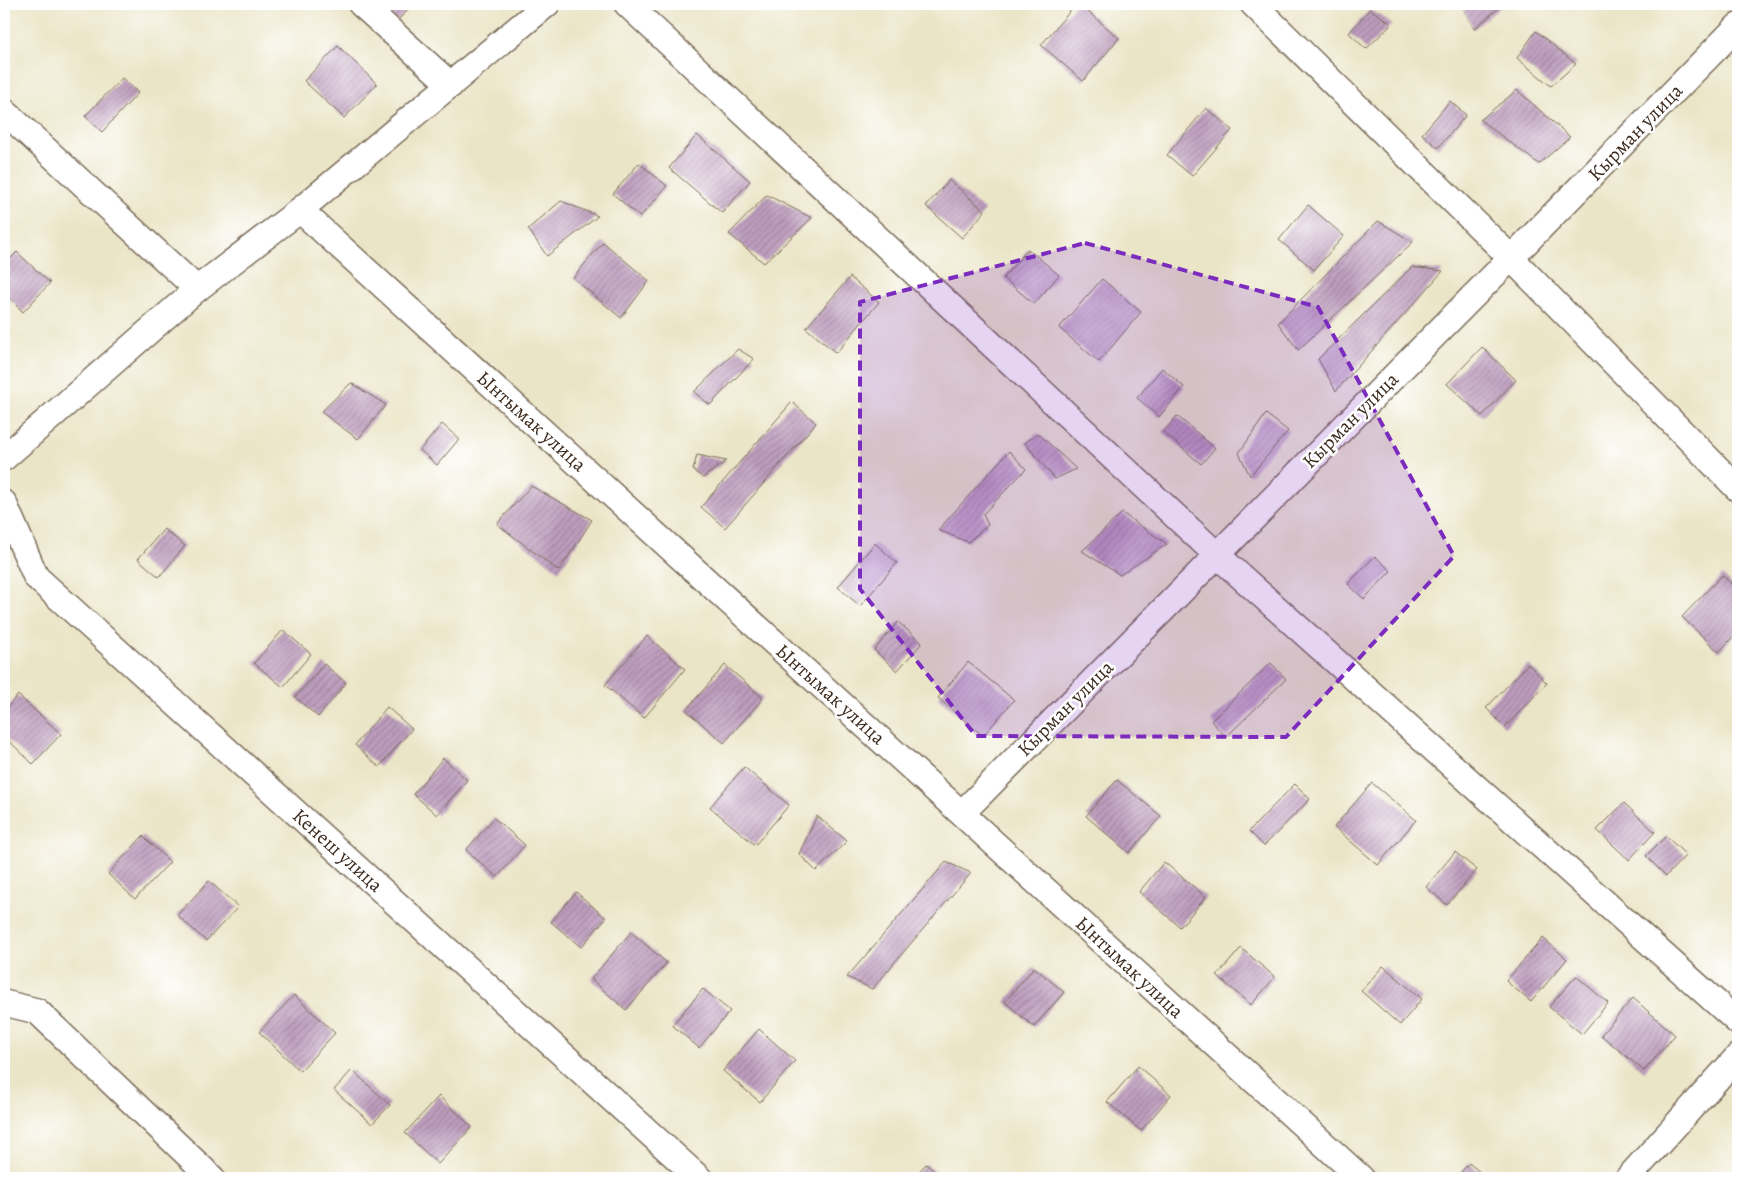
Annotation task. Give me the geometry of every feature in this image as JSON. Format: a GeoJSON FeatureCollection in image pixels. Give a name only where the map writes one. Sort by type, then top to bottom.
{"type":"FeatureCollection","features":[{"type":"Feature","properties":{"kind":"street"},"geometry":{"type":"LineString","coordinates":[[361,4],[451,85]]}},
{"type":"Feature","properties":{"kind":"street"},"geometry":{"type":"LineString","coordinates":[[4,458],[197,289],[300,210],[547,4]]}},
{"type":"Feature","properties":{"kind":"street"},"geometry":{"type":"LineString","coordinates":[[627,4],[1216,555],[1738,1022]]}},
{"type":"Feature","properties":{"kind":"street"},"geometry":{"type":"LineString","coordinates":[[1253,4],[1511,258],[1738,488]]}},
{"type":"Feature","properties":{"kind":"street","name":"Кырман улица"},"geometry":{"type":"LineString","coordinates":[[962,813],[1738,26]]}},
{"type":"Feature","properties":{"kind":"street"},"geometry":{"type":"LineString","coordinates":[[4,111],[197,289]]}},
{"type":"Feature","properties":{"kind":"street","name":"Ынтымак улица"},"geometry":{"type":"LineString","coordinates":[[300,210],[1360,1178]]}},
{"type":"Feature","properties":{"kind":"street","name":"Кенеш улица"},"geometry":{"type":"LineString","coordinates":[[4,503],[36,577],[699,1178]]}},
{"type":"Feature","properties":{"kind":"street"},"geometry":{"type":"LineString","coordinates":[[4,1003],[37,1011],[212,1178]]}},
{"type":"Feature","properties":{"kind":"street"},"geometry":{"type":"LineString","coordinates":[[1628,1178],[1738,1056]]}},
{"type":"Feature","properties":{"kind":"highlighted area"},"geometry":{"type":"Polygon","coordinates":[[[1085,243],[1318,307],[1454,556],[1286,737],[976,736],[860,589],[860,302],[1085,243]]]}},
{"type":"Feature","properties":{"kind":"building"},"geometry":{"type":"Polygon","coordinates":[[[379,4],[413,4],[397,21],[379,4]]]}},
{"type":"Feature","properties":{"kind":"building"},"geometry":{"type":"Polygon","coordinates":[[[1076,4],[1079,4],[1119,38],[1083,81],[1041,45],[1076,4]]]}},
{"type":"Feature","properties":{"kind":"building"},"geometry":{"type":"Polygon","coordinates":[[[1461,4],[1504,4],[1474,29],[1461,4]]]}},
{"type":"Feature","properties":{"kind":"building"},"geometry":{"type":"Polygon","coordinates":[[[1370,9],[1392,24],[1366,49],[1349,33],[1370,9]]]}},
{"type":"Feature","properties":{"kind":"building"},"geometry":{"type":"Polygon","coordinates":[[[1536,31],[1576,64],[1551,86],[1517,58],[1536,31]]]}},
{"type":"Feature","properties":{"kind":"building"},"geometry":{"type":"Polygon","coordinates":[[[338,46],[377,84],[344,118],[304,81],[338,46]]]}},
{"type":"Feature","properties":{"kind":"building"},"geometry":{"type":"Polygon","coordinates":[[[122,78],[138,93],[102,132],[85,116],[122,78]]]}},
{"type":"Feature","properties":{"kind":"building"},"geometry":{"type":"Polygon","coordinates":[[[1517,90],[1570,137],[1539,164],[1480,120],[1517,90]]]}},
{"type":"Feature","properties":{"kind":"building"},"geometry":{"type":"Polygon","coordinates":[[[1450,101],[1466,115],[1438,148],[1422,134],[1450,101]]]}},
{"type":"Feature","properties":{"kind":"building"},"geometry":{"type":"Polygon","coordinates":[[[1206,108],[1232,130],[1192,176],[1167,155],[1206,108]]]}},
{"type":"Feature","properties":{"kind":"building"},"geometry":{"type":"Polygon","coordinates":[[[697,135],[750,181],[722,213],[669,168],[697,135]]]}},
{"type":"Feature","properties":{"kind":"building"},"geometry":{"type":"Polygon","coordinates":[[[639,163],[667,186],[640,217],[613,194],[639,163]]]}},
{"type":"Feature","properties":{"kind":"building"},"geometry":{"type":"Polygon","coordinates":[[[949,180],[985,211],[962,238],[926,206],[949,180]]]}},
{"type":"Feature","properties":{"kind":"building"},"geometry":{"type":"Polygon","coordinates":[[[767,195],[812,218],[764,263],[729,234],[767,195]]]}},
{"type":"Feature","properties":{"kind":"building"},"geometry":{"type":"Polygon","coordinates":[[[561,201],[598,216],[547,256],[528,229],[561,201]]]}},
{"type":"Feature","properties":{"kind":"building"},"geometry":{"type":"Polygon","coordinates":[[[1308,205],[1344,236],[1314,270],[1279,240],[1308,205]]]}},
{"type":"Feature","properties":{"kind":"building"},"geometry":{"type":"Polygon","coordinates":[[[1378,221],[1413,242],[1298,350],[1278,323],[1378,221]]]}},
{"type":"Feature","properties":{"kind":"building"},"geometry":{"type":"Polygon","coordinates":[[[603,242],[649,281],[621,318],[573,278],[603,242]]]}},
{"type":"Feature","properties":{"kind":"building"},"geometry":{"type":"Polygon","coordinates":[[[1028,249],[1059,275],[1034,304],[1003,278],[1028,249]]]}},
{"type":"Feature","properties":{"kind":"building"},"geometry":{"type":"Polygon","coordinates":[[[17,252],[50,283],[23,312],[4,293],[4,265],[17,252]]]}},
{"type":"Feature","properties":{"kind":"building"},"geometry":{"type":"Polygon","coordinates":[[[1412,267],[1443,271],[1336,391],[1318,359],[1412,267]]]}},
{"type":"Feature","properties":{"kind":"building"},"geometry":{"type":"Polygon","coordinates":[[[850,277],[879,302],[836,353],[806,328],[850,277]]]}},
{"type":"Feature","properties":{"kind":"building"},"geometry":{"type":"Polygon","coordinates":[[[1102,279],[1141,312],[1099,362],[1059,328],[1102,279]]]}},
{"type":"Feature","properties":{"kind":"building"},"geometry":{"type":"Polygon","coordinates":[[[1482,347],[1516,380],[1482,416],[1447,384],[1482,347]]]}},
{"type":"Feature","properties":{"kind":"building"},"geometry":{"type":"Polygon","coordinates":[[[738,349],[754,359],[710,405],[694,392],[738,349]]]}},
{"type":"Feature","properties":{"kind":"building"},"geometry":{"type":"Polygon","coordinates":[[[1162,368],[1184,387],[1159,417],[1137,398],[1162,368]]]}},
{"type":"Feature","properties":{"kind":"building"},"geometry":{"type":"Polygon","coordinates":[[[351,383],[386,405],[358,439],[321,412],[351,383]]]}},
{"type":"Feature","properties":{"kind":"building"},"geometry":{"type":"Polygon","coordinates":[[[792,402],[816,423],[725,528],[701,507],[792,402]]]}},
{"type":"Feature","properties":{"kind":"building"},"geometry":{"type":"Polygon","coordinates":[[[1266,414],[1288,431],[1250,476],[1239,453],[1266,414]]]}},
{"type":"Feature","properties":{"kind":"building"},"geometry":{"type":"Polygon","coordinates":[[[1177,416],[1215,448],[1201,464],[1163,432],[1177,416]]]}},
{"type":"Feature","properties":{"kind":"building"},"geometry":{"type":"Polygon","coordinates":[[[442,424],[459,439],[437,465],[420,450],[442,424]]]}},
{"type":"Feature","properties":{"kind":"building"},"geometry":{"type":"Polygon","coordinates":[[[1038,433],[1076,469],[1055,479],[1025,443],[1038,433]]]}},
{"type":"Feature","properties":{"kind":"building"},"geometry":{"type":"Polygon","coordinates":[[[1009,451],[1026,469],[983,514],[988,525],[968,542],[938,530],[1009,451]]]}},
{"type":"Feature","properties":{"kind":"building"},"geometry":{"type":"Polygon","coordinates":[[[697,455],[726,461],[703,478],[693,470],[697,455]]]}},
{"type":"Feature","properties":{"kind":"building"},"geometry":{"type":"Polygon","coordinates":[[[531,486],[592,520],[559,571],[497,524],[531,486]]]}},
{"type":"Feature","properties":{"kind":"building"},"geometry":{"type":"Polygon","coordinates":[[[1122,513],[1167,544],[1120,575],[1082,551],[1122,513]]]}},
{"type":"Feature","properties":{"kind":"building"},"geometry":{"type":"Polygon","coordinates":[[[164,529],[185,546],[159,577],[138,559],[164,529]]]}},
{"type":"Feature","properties":{"kind":"building"},"geometry":{"type":"Polygon","coordinates":[[[875,543],[897,563],[860,606],[838,587],[875,543]]]}},
{"type":"Feature","properties":{"kind":"building"},"geometry":{"type":"Polygon","coordinates":[[[1375,556],[1391,571],[1364,599],[1348,584],[1375,556]]]}},
{"type":"Feature","properties":{"kind":"building"},"geometry":{"type":"Polygon","coordinates":[[[1722,575],[1738,590],[1738,631],[1719,652],[1682,617],[1722,575]]]}},
{"type":"Feature","properties":{"kind":"building"},"geometry":{"type":"Polygon","coordinates":[[[898,622],[922,643],[897,671],[874,650],[898,622]]]}},
{"type":"Feature","properties":{"kind":"building"},"geometry":{"type":"Polygon","coordinates":[[[283,630],[311,654],[283,687],[254,663],[283,630]]]}},
{"type":"Feature","properties":{"kind":"building"},"geometry":{"type":"Polygon","coordinates":[[[647,636],[685,669],[644,718],[605,685],[647,636]]]}},
{"type":"Feature","properties":{"kind":"building"},"geometry":{"type":"Polygon","coordinates":[[[968,662],[1014,700],[983,736],[938,698],[968,662]]]}},
{"type":"Feature","properties":{"kind":"building"},"geometry":{"type":"Polygon","coordinates":[[[1271,663],[1286,679],[1226,737],[1211,721],[1271,663]]]}},
{"type":"Feature","properties":{"kind":"building"},"geometry":{"type":"Polygon","coordinates":[[[324,664],[346,683],[318,717],[295,697],[324,664]]]}},
{"type":"Feature","properties":{"kind":"building"},"geometry":{"type":"Polygon","coordinates":[[[1528,664],[1547,683],[1505,727],[1486,708],[1528,664]]]}},
{"type":"Feature","properties":{"kind":"building"},"geometry":{"type":"Polygon","coordinates":[[[725,665],[763,698],[724,743],[686,710],[725,665]]]}},
{"type":"Feature","properties":{"kind":"building"},"geometry":{"type":"Polygon","coordinates":[[[18,695],[61,734],[33,764],[4,736],[4,711],[18,695]]]}},
{"type":"Feature","properties":{"kind":"building"},"geometry":{"type":"Polygon","coordinates":[[[387,707],[412,729],[379,767],[355,745],[387,707]]]}},
{"type":"Feature","properties":{"kind":"building"},"geometry":{"type":"Polygon","coordinates":[[[443,758],[467,780],[437,815],[413,794],[443,758]]]}},
{"type":"Feature","properties":{"kind":"building"},"geometry":{"type":"Polygon","coordinates":[[[744,767],[789,805],[755,845],[710,807],[744,767]]]}},
{"type":"Feature","properties":{"kind":"building"},"geometry":{"type":"Polygon","coordinates":[[[1117,780],[1161,816],[1129,853],[1086,816],[1117,780]]]}},
{"type":"Feature","properties":{"kind":"building"},"geometry":{"type":"Polygon","coordinates":[[[1372,783],[1416,820],[1378,865],[1334,827],[1372,783]]]}},
{"type":"Feature","properties":{"kind":"building"},"geometry":{"type":"Polygon","coordinates":[[[1295,784],[1310,799],[1264,846],[1249,831],[1295,784]]]}},
{"type":"Feature","properties":{"kind":"building"},"geometry":{"type":"Polygon","coordinates":[[[1624,803],[1655,832],[1629,860],[1597,830],[1624,803]]]}},
{"type":"Feature","properties":{"kind":"building"},"geometry":{"type":"Polygon","coordinates":[[[817,816],[847,841],[816,871],[799,854],[817,816]]]}},
{"type":"Feature","properties":{"kind":"building"},"geometry":{"type":"Polygon","coordinates":[[[494,818],[525,845],[497,877],[466,850],[494,818]]]}},
{"type":"Feature","properties":{"kind":"building"},"geometry":{"type":"Polygon","coordinates":[[[143,836],[170,862],[135,899],[108,874],[143,836]]]}},
{"type":"Feature","properties":{"kind":"building"},"geometry":{"type":"Polygon","coordinates":[[[1666,836],[1686,855],[1666,876],[1646,856],[1666,836]]]}},
{"type":"Feature","properties":{"kind":"building"},"geometry":{"type":"Polygon","coordinates":[[[1455,852],[1477,870],[1447,905],[1426,887],[1455,852]]]}},
{"type":"Feature","properties":{"kind":"building"},"geometry":{"type":"Polygon","coordinates":[[[946,862],[971,873],[872,989],[847,977],[946,862]]]}},
{"type":"Feature","properties":{"kind":"building"},"geometry":{"type":"Polygon","coordinates":[[[1164,862],[1206,897],[1180,927],[1139,892],[1164,862]]]}},
{"type":"Feature","properties":{"kind":"building"},"geometry":{"type":"Polygon","coordinates":[[[209,881],[238,907],[206,941],[177,915],[209,881]]]}},
{"type":"Feature","properties":{"kind":"building"},"geometry":{"type":"Polygon","coordinates":[[[576,892],[606,918],[581,947],[551,922],[576,892]]]}},
{"type":"Feature","properties":{"kind":"building"},"geometry":{"type":"Polygon","coordinates":[[[631,932],[667,963],[626,1010],[591,979],[631,932]]]}},
{"type":"Feature","properties":{"kind":"building"},"geometry":{"type":"Polygon","coordinates":[[[1543,938],[1567,959],[1531,1002],[1506,981],[1543,938]]]}},
{"type":"Feature","properties":{"kind":"building"},"geometry":{"type":"Polygon","coordinates":[[[1241,948],[1275,977],[1251,1005],[1217,976],[1241,948]]]}},
{"type":"Feature","properties":{"kind":"building"},"geometry":{"type":"Polygon","coordinates":[[[1383,966],[1422,999],[1400,1025],[1361,991],[1383,966]]]}},
{"type":"Feature","properties":{"kind":"building"},"geometry":{"type":"Polygon","coordinates":[[[1034,967],[1064,992],[1034,1027],[1005,1002],[1034,967]]]}},
{"type":"Feature","properties":{"kind":"building"},"geometry":{"type":"Polygon","coordinates":[[[1576,976],[1608,1003],[1582,1034],[1549,1007],[1576,976]]]}},
{"type":"Feature","properties":{"kind":"building"},"geometry":{"type":"Polygon","coordinates":[[[703,989],[730,1011],[699,1048],[672,1025],[703,989]]]}},
{"type":"Feature","properties":{"kind":"building"},"geometry":{"type":"Polygon","coordinates":[[[294,995],[335,1033],[300,1071],[259,1032],[294,995]]]}},
{"type":"Feature","properties":{"kind":"building"},"geometry":{"type":"Polygon","coordinates":[[[1633,998],[1675,1035],[1644,1071],[1601,1035],[1633,998]]]}},
{"type":"Feature","properties":{"kind":"building"},"geometry":{"type":"Polygon","coordinates":[[[759,1029],[795,1061],[760,1102],[723,1071],[759,1029]]]}},
{"type":"Feature","properties":{"kind":"building"},"geometry":{"type":"Polygon","coordinates":[[[1138,1066],[1171,1095],[1141,1131],[1107,1102],[1138,1066]]]}},
{"type":"Feature","properties":{"kind":"building"},"geometry":{"type":"Polygon","coordinates":[[[352,1070],[390,1105],[372,1124],[334,1090],[352,1070]]]}},
{"type":"Feature","properties":{"kind":"building"},"geometry":{"type":"Polygon","coordinates":[[[439,1096],[472,1127],[438,1164],[405,1133],[439,1096]]]}},
{"type":"Feature","properties":{"kind":"building"},"geometry":{"type":"Polygon","coordinates":[[[1469,1163],[1487,1178],[1456,1178],[1469,1163]]]}},
{"type":"Feature","properties":{"kind":"building"},"geometry":{"type":"Polygon","coordinates":[[[926,1164],[943,1178],[913,1178],[926,1164]]]}}]}
